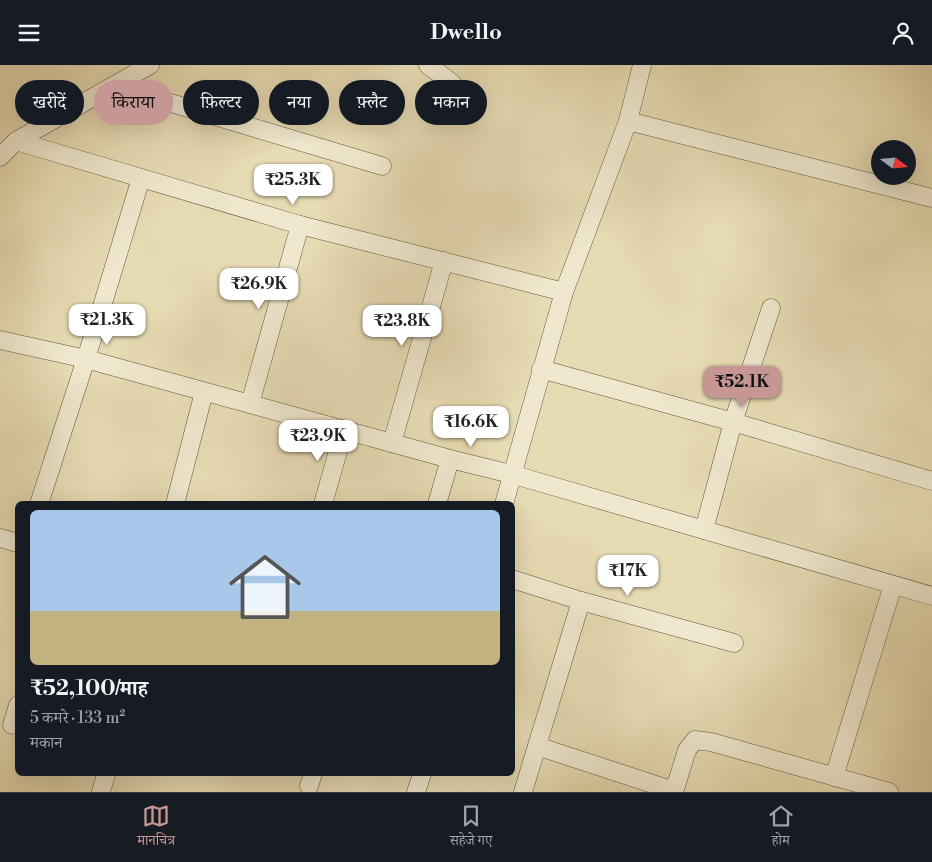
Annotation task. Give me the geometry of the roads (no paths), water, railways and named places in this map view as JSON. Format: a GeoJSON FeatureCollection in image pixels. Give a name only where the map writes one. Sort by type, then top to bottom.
{"type":"FeatureCollection","features":[{"type":"Feature","properties":{"kind":"street"},"geometry":{"type":"LineString","coordinates":[[124,80],[150,65]]}},
{"type":"Feature","properties":{"kind":"street"},"geometry":{"type":"LineString","coordinates":[[428,65],[448,80]]}},
{"type":"Feature","properties":{"kind":"street"},"geometry":{"type":"LineString","coordinates":[[505,501],[564,291],[628,121],[642,65]]}},
{"type":"Feature","properties":{"kind":"street"},"geometry":{"type":"LineString","coordinates":[[0,157],[16,141],[94,97]]}},
{"type":"Feature","properties":{"kind":"street"},"geometry":{"type":"LineString","coordinates":[[173,104],[382,166]]}},
{"type":"Feature","properties":{"kind":"street"},"geometry":{"type":"LineString","coordinates":[[628,121],[932,198]]}},
{"type":"Feature","properties":{"kind":"street"},"geometry":{"type":"LineString","coordinates":[[16,141],[300,225],[564,291]]}},
{"type":"Feature","properties":{"kind":"street"},"geometry":{"type":"LineString","coordinates":[[40,501],[86,359],[141,178]]}},
{"type":"Feature","properties":{"kind":"street"},"geometry":{"type":"LineString","coordinates":[[250,404],[300,225]]}},
{"type":"Feature","properties":{"kind":"street"},"geometry":{"type":"LineString","coordinates":[[392,443],[444,261]]}},
{"type":"Feature","properties":{"kind":"street"},"geometry":{"type":"LineString","coordinates":[[704,530],[733,422],[771,308]]}},
{"type":"Feature","properties":{"kind":"street"},"geometry":{"type":"LineString","coordinates":[[0,340],[86,359],[511,474],[932,596]]}},
{"type":"Feature","properties":{"kind":"street"},"geometry":{"type":"LineString","coordinates":[[542,369],[733,422],[932,481]]}},
{"type":"Feature","properties":{"kind":"street"},"geometry":{"type":"LineString","coordinates":[[176,501],[204,391]]}},
{"type":"Feature","properties":{"kind":"street"},"geometry":{"type":"LineString","coordinates":[[324,501],[344,430]]}},
{"type":"Feature","properties":{"kind":"street"},"geometry":{"type":"LineString","coordinates":[[438,501],[450,459]]}},
{"type":"Feature","properties":{"kind":"street"},"geometry":{"type":"LineString","coordinates":[[0,538],[15,542]]}},
{"type":"Feature","properties":{"kind":"street"},"geometry":{"type":"LineString","coordinates":[[515,580],[581,601],[734,643]]}},
{"type":"Feature","properties":{"kind":"street"},"geometry":{"type":"LineString","coordinates":[[834,777],[893,585]]}},
{"type":"Feature","properties":{"kind":"street"},"geometry":{"type":"LineString","coordinates":[[523,792],[581,601]]}},
{"type":"Feature","properties":{"kind":"street"},"geometry":{"type":"LineString","coordinates":[[12,725],[15,715]]}},
{"type":"Feature","properties":{"kind":"street"},"geometry":{"type":"LineString","coordinates":[[537,746],[674,791],[687,750],[695,740],[711,742],[889,792]]}},
{"type":"Feature","properties":{"kind":"street"},"geometry":{"type":"LineString","coordinates":[[101,792],[105,776]]}},
{"type":"Feature","properties":{"kind":"street"},"geometry":{"type":"LineString","coordinates":[[416,792],[421,776]]}}]}
